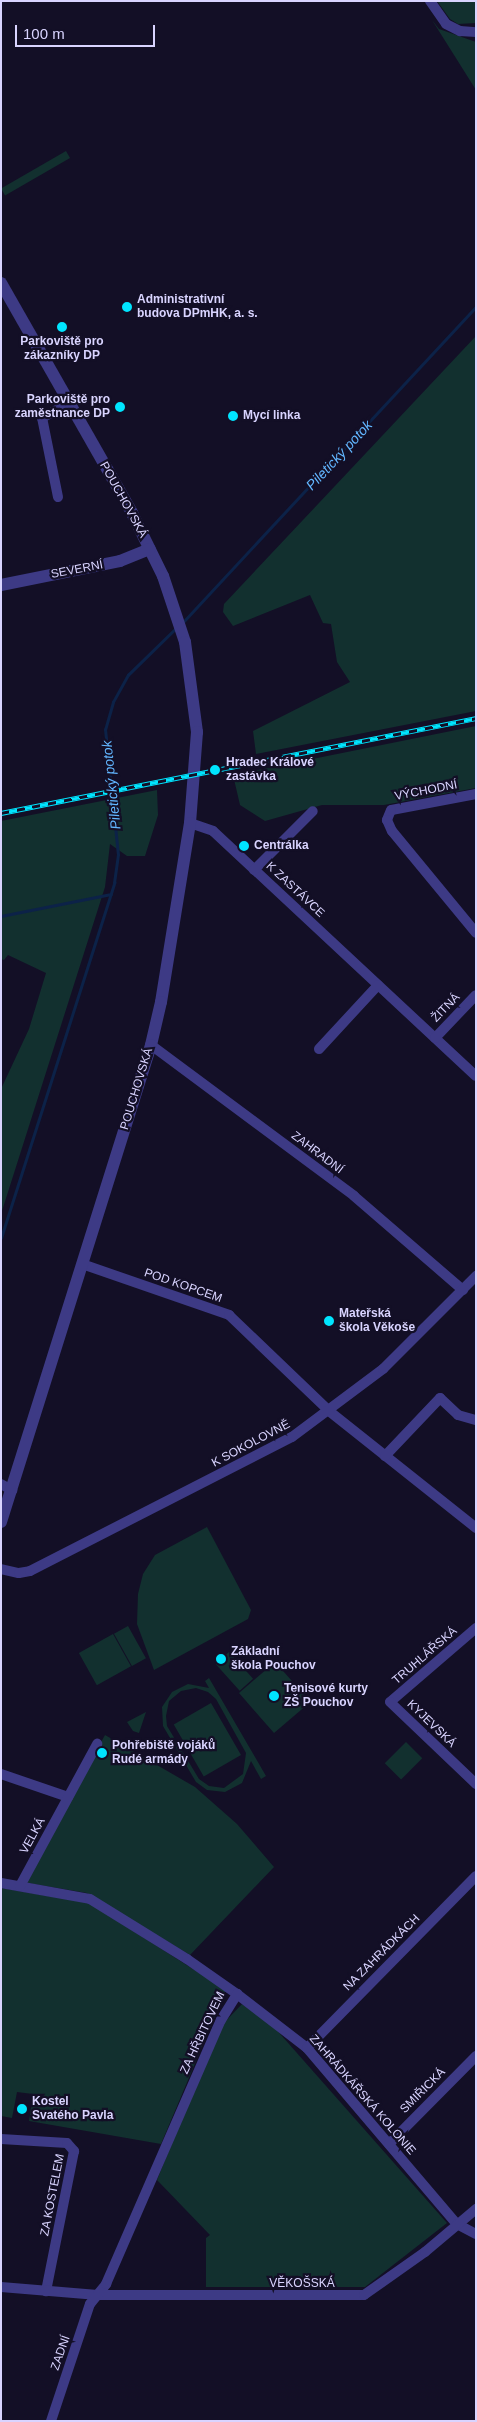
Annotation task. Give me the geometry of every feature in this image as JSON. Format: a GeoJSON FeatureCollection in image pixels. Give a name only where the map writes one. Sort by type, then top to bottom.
{"type":"FeatureCollection","features":[{"type":"Feature","properties":{"kind":"street"},"geometry":{"type":"LineString","coordinates":[[430,1],[446,24],[460,31],[476,32]]}},
{"type":"Feature","properties":{"kind":"street","name":"POUCHOVSKÁ"},"geometry":{"type":"LineString","coordinates":[[1,283],[150,549],[173,603],[185,642],[197,732],[190,823],[161,1002],[151,1045],[82,1264],[7,1487],[1,1522]]}},
{"type":"Feature","properties":{"kind":"street"},"geometry":{"type":"LineString","coordinates":[[58,497],[42,418],[69,403]]}},
{"type":"Feature","properties":{"kind":"street","name":"SEVERNÍ"},"geometry":{"type":"LineString","coordinates":[[1,585],[120,561],[150,549]]}},
{"type":"Feature","properties":{"kind":"street","name":"VÝCHODNÍ"},"geometry":{"type":"LineString","coordinates":[[476,794],[391,810],[387,820],[392,831],[476,933]]}},
{"type":"Feature","properties":{"kind":"street"},"geometry":{"type":"LineString","coordinates":[[254,870],[313,810]]}},
{"type":"Feature","properties":{"kind":"street","name":"K ZASTÁVCE"},"geometry":{"type":"LineString","coordinates":[[190,823],[213,831],[476,1076]]}},
{"type":"Feature","properties":{"kind":"street"},"geometry":{"type":"LineString","coordinates":[[319,1049],[378,984]]}},
{"type":"Feature","properties":{"kind":"street","name":"ŽITNÁ"},"geometry":{"type":"LineString","coordinates":[[435,1038],[476,995]]}},
{"type":"Feature","properties":{"kind":"street","name":"ZAHRADNÍ"},"geometry":{"type":"LineString","coordinates":[[151,1045],[354,1196],[463,1290]]}},
{"type":"Feature","properties":{"kind":"street","name":"POD KOPCEM"},"geometry":{"type":"LineString","coordinates":[[82,1264],[229,1316],[330,1411]]}},
{"type":"Feature","properties":{"kind":"street","name":"K SOKOLOVNĚ"},"geometry":{"type":"LineString","coordinates":[[1,1568],[19,1573],[30,1571],[292,1438],[383,1369],[476,1276]]}},
{"type":"Feature","properties":{"kind":"street"},"geometry":{"type":"LineString","coordinates":[[385,1456],[440,1398],[458,1415],[476,1420]]}},
{"type":"Feature","properties":{"kind":"street"},"geometry":{"type":"LineString","coordinates":[[330,1411],[476,1528]]}},
{"type":"Feature","properties":{"kind":"street","name":"TRUHLÁŘSKÁ"},"geometry":{"type":"LineString","coordinates":[[390,1702],[476,1628]]}},
{"type":"Feature","properties":{"kind":"street","name":"KYJEVSKÁ"},"geometry":{"type":"LineString","coordinates":[[390,1702],[476,1784]]}},
{"type":"Feature","properties":{"kind":"street","name":"VELKÁ"},"geometry":{"type":"LineString","coordinates":[[20,1886],[97,1744]]}},
{"type":"Feature","properties":{"kind":"street"},"geometry":{"type":"LineString","coordinates":[[1,1774],[68,1797]]}},
{"type":"Feature","properties":{"kind":"street","name":"NA ZAHRÁDKÁCH"},"geometry":{"type":"LineString","coordinates":[[307,2048],[476,1876]]}},
{"type":"Feature","properties":{"kind":"street","name":"ZA HŘBITOVEM"},"geometry":{"type":"LineString","coordinates":[[1,1883],[90,1899],[187,1959],[237,1994],[221,2020],[106,2284],[98,2295]]}},
{"type":"Feature","properties":{"kind":"street","name":"ZAHRÁDKÁŘSKÁ KOLONIE"},"geometry":{"type":"LineString","coordinates":[[237,1994],[307,2048],[457,2224]]}},
{"type":"Feature","properties":{"kind":"street","name":"SMIŘICKÁ"},"geometry":{"type":"LineString","coordinates":[[388,2144],[476,2056]]}},
{"type":"Feature","properties":{"kind":"street","name":"ZA KOSTELEM"},"geometry":{"type":"LineString","coordinates":[[1,2139],[67,2143],[74,2151],[46,2291]]}},
{"type":"Feature","properties":{"kind":"street","name":"VĚKOŠSKÁ"},"geometry":{"type":"LineString","coordinates":[[98,2295],[364,2295],[370,2293],[476,2209]]}},
{"type":"Feature","properties":{"kind":"street"},"geometry":{"type":"LineString","coordinates":[[457,2224],[476,2234]]}},
{"type":"Feature","properties":{"kind":"street"},"geometry":{"type":"LineString","coordinates":[[1,2287],[98,2295]]}},
{"type":"Feature","properties":{"kind":"street","name":"ZADNÍ"},"geometry":{"type":"LineString","coordinates":[[51,2421],[90,2304],[98,2295]]}},
{"type":"Feature","properties":{"kind":"green space"},"geometry":{"type":"Polygon","coordinates":[[[437,1],[476,1],[476,23],[458,24],[450,19],[437,1]]]}},
{"type":"Feature","properties":{"kind":"green space"},"geometry":{"type":"Polygon","coordinates":[[[432,20],[439,29],[476,42],[476,90],[432,20]]]}},
{"type":"Feature","properties":{"kind":"green space"},"geometry":{"type":"Polygon","coordinates":[[[66,151],[70,158],[5,195],[1,188],[66,151]]]}},
{"type":"Feature","properties":{"kind":"green space"},"geometry":{"type":"Polygon","coordinates":[[[476,336],[476,711],[256,754],[253,731],[350,682],[337,662],[331,624],[323,623],[310,595],[233,626],[223,612],[224,604],[476,336]]]}},
{"type":"Feature","properties":{"kind":"green space"},"geometry":{"type":"Polygon","coordinates":[[[476,726],[476,788],[384,805],[322,805],[265,821],[240,805],[233,775],[476,726]]]}},
{"type":"Feature","properties":{"kind":"green space"},"geometry":{"type":"Polygon","coordinates":[[[157,790],[158,815],[145,856],[127,856],[110,844],[105,887],[1,1214],[1,1089],[29,1029],[46,973],[8,955],[4,960],[1,959],[1,821],[157,790]]]}},
{"type":"Feature","properties":{"kind":"green space"},"geometry":{"type":"Polygon","coordinates":[[[207,1527],[251,1610],[248,1619],[154,1670],[137,1624],[138,1594],[143,1574],[155,1555],[207,1527]]]}},
{"type":"Feature","properties":{"kind":"green space"},"geometry":{"type":"Polygon","coordinates":[[[128,1626],[146,1658],[132,1666],[114,1634],[128,1626]]]}},
{"type":"Feature","properties":{"kind":"green space"},"geometry":{"type":"Polygon","coordinates":[[[113,1634],[131,1666],[97,1685],[79,1653],[113,1634]]]}},
{"type":"Feature","properties":{"kind":"green space"},"geometry":{"type":"Polygon","coordinates":[[[229,1652],[253,1679],[240,1691],[216,1664],[229,1652]]]}},
{"type":"Feature","properties":{"kind":"green space","name":"Tenisové kurty ZŠ Pouchov"},"geometry":{"type":"Polygon","coordinates":[[[275,1662],[309,1700],[308,1704],[274,1733],[239,1693],[275,1662]]]}},
{"type":"Feature","properties":{"kind":"green space"},"geometry":{"type":"Polygon","coordinates":[[[209,1678],[266,1776],[261,1779],[251,1761],[242,1783],[225,1792],[207,1790],[196,1782],[163,1726],[162,1707],[172,1692],[188,1684],[209,1688],[205,1681],[209,1678]],[[196,1688],[181,1691],[169,1701],[166,1716],[167,1726],[199,1779],[209,1786],[224,1788],[243,1774],[246,1753],[216,1699],[208,1692],[196,1688]]]}},
{"type":"Feature","properties":{"kind":"green space"},"geometry":{"type":"Polygon","coordinates":[[[211,1703],[241,1755],[204,1776],[174,1724],[211,1703]]]}},
{"type":"Feature","properties":{"kind":"green space"},"geometry":{"type":"Polygon","coordinates":[[[146,1712],[139,1733],[133,1731],[127,1722],[146,1712]]]}},
{"type":"Feature","properties":{"kind":"green space"},"geometry":{"type":"Polygon","coordinates":[[[105,1735],[195,1787],[237,1824],[274,1867],[190,1955],[87,1893],[28,1883],[26,1879],[105,1735]]]}},
{"type":"Feature","properties":{"kind":"green space"},"geometry":{"type":"Polygon","coordinates":[[[406,1742],[422,1758],[401,1779],[385,1763],[406,1742]]]}},
{"type":"Feature","properties":{"kind":"green space"},"geometry":{"type":"Polygon","coordinates":[[[1,1888],[89,1903],[226,1990],[161,2144],[29,2121],[33,2094],[17,2092],[12,2118],[1,2116],[1,1888]]]}},
{"type":"Feature","properties":{"kind":"green space"},"geometry":{"type":"Polygon","coordinates":[[[242,2004],[274,2027],[447,2223],[365,2287],[206,2287],[206,2238],[210,2235],[157,2180],[219,2028],[242,2004]]]}},
{"type":"Feature","properties":{"kind":"waterway","name":"Piletický potok"},"geometry":{"type":"LineString","coordinates":[[184,621],[476,307]]}},
{"type":"Feature","properties":{"kind":"waterway","name":"Piletický potok"},"geometry":{"type":"LineString","coordinates":[[1,1238],[114,883],[118,855],[105,730],[113,702],[128,675],[176,628]]}},
{"type":"Feature","properties":{"kind":"waterway"},"geometry":{"type":"LineString","coordinates":[[1,916],[111,894]]}},
{"type":"Feature","properties":{"kind":"railway"},"geometry":{"type":"LineString","coordinates":[[1,813],[476,718]]}},
{"type":"Feature","properties":{"kind":"place","name":"Administrativní budova DPmHK, a. s."},"geometry":{"type":"Point","coordinates":[127,307]}},
{"type":"Feature","properties":{"kind":"place","name":"Parkoviště pro zákazníky DP"},"geometry":{"type":"Point","coordinates":[62,327]}},
{"type":"Feature","properties":{"kind":"place","name":"Parkoviště pro zaměstnance DP"},"geometry":{"type":"Point","coordinates":[120,407]}},
{"type":"Feature","properties":{"kind":"place","name":"Mycí linka"},"geometry":{"type":"Point","coordinates":[233,416]}},
{"type":"Feature","properties":{"kind":"place","name":"Hradec Králové zastávka"},"geometry":{"type":"Point","coordinates":[215,770]}},
{"type":"Feature","properties":{"kind":"place","name":"Centrálka"},"geometry":{"type":"Point","coordinates":[244,846]}},
{"type":"Feature","properties":{"kind":"place","name":"Mateřská škola Věkoše"},"geometry":{"type":"Point","coordinates":[329,1321]}},
{"type":"Feature","properties":{"kind":"place","name":"Základní škola Pouchov"},"geometry":{"type":"Point","coordinates":[221,1659]}},
{"type":"Feature","properties":{"kind":"place","name":"Tenisové kurty ZŠ Pouchov"},"geometry":{"type":"Point","coordinates":[274,1696]}},
{"type":"Feature","properties":{"kind":"place","name":"Pohřebiště vojáků Rudé armády"},"geometry":{"type":"Point","coordinates":[102,1753]}},
{"type":"Feature","properties":{"kind":"place","name":"Kostel Svatého Pavla"},"geometry":{"type":"Point","coordinates":[22,2109]}}]}
